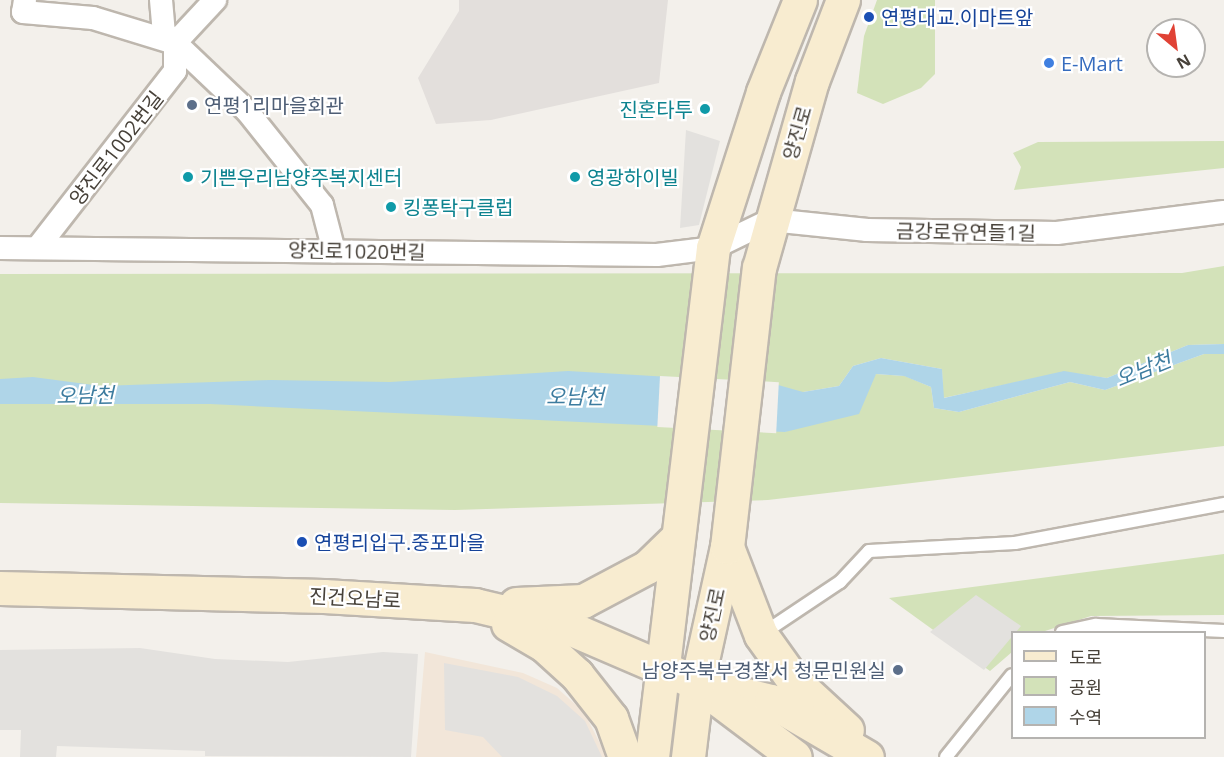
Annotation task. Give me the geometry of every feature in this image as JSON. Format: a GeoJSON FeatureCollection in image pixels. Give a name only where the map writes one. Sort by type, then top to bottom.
{"type":"FeatureCollection","features":[{"type":"Feature","properties":{"kind":"main road"},"geometry":{"type":"LineString","coordinates":[[713,248],[763,92],[801,0]]}},
{"type":"Feature","properties":{"kind":"main road","name":"양진로"},"geometry":{"type":"LineString","coordinates":[[688,757],[697,683],[727,547],[759,268],[812,81],[843,0]]}},
{"type":"Feature","properties":{"kind":"main road","name":"양진로"},"geometry":{"type":"LineString","coordinates":[[652,757],[664,670],[675,540],[713,248]]}},
{"type":"Feature","properties":{"kind":"main road"},"geometry":{"type":"LineString","coordinates":[[475,605],[583,601],[647,567],[675,540]]}},
{"type":"Feature","properties":{"kind":"main road"},"geometry":{"type":"LineString","coordinates":[[727,547],[761,635],[794,681],[878,757]]}},
{"type":"Feature","properties":{"kind":"main road","name":"진건오남로"},"geometry":{"type":"LineString","coordinates":[[0,588],[324,596],[475,605],[567,627],[697,683],[771,701],[867,757]]}},
{"type":"Feature","properties":{"kind":"main road"},"geometry":{"type":"LineString","coordinates":[[475,605],[544,645],[577,675],[611,718],[625,757]]}},
{"type":"Feature","properties":{"kind":"main road","name":"진건오남로"},"geometry":{"type":"LineString","coordinates":[[697,683],[795,757]]}},
{"type":"Feature","properties":{"kind":"street"},"geometry":{"type":"LineString","coordinates":[[25,0],[22,12],[93,18],[175,43]]}},
{"type":"Feature","properties":{"kind":"street"},"geometry":{"type":"LineString","coordinates":[[161,0],[164,32],[293,165],[322,205],[334,250]]}},
{"type":"Feature","properties":{"kind":"street"},"geometry":{"type":"LineString","coordinates":[[175,43],[215,0]]}},
{"type":"Feature","properties":{"kind":"street","name":"양진로1002번길"},"geometry":{"type":"LineString","coordinates":[[38,247],[176,72],[175,43]]}},
{"type":"Feature","properties":{"kind":"street","name":"금강로유연들1길"},"geometry":{"type":"LineString","coordinates":[[771,220],[867,230],[1057,233],[1224,212]]}},
{"type":"Feature","properties":{"kind":"street"},"geometry":{"type":"LineString","coordinates":[[713,248],[771,220]]}},
{"type":"Feature","properties":{"kind":"street","name":"양진로1020번길"},"geometry":{"type":"LineString","coordinates":[[0,248],[657,255],[713,248]]}},
{"type":"Feature","properties":{"kind":"lane"},"geometry":{"type":"LineString","coordinates":[[761,635],[840,582],[869,551],[1015,543],[1224,504]]}},
{"type":"Feature","properties":{"kind":"lane"},"geometry":{"type":"LineString","coordinates":[[1070,631],[1096,625],[1224,631]]}},
{"type":"Feature","properties":{"kind":"lane"},"geometry":{"type":"LineString","coordinates":[[946,757],[1011,676]]}},
{"type":"Feature","properties":{"kind":"shaded area"},"geometry":{"type":"Polygon","coordinates":[[[459,0],[668,0],[659,83],[491,120],[436,124],[418,78],[459,11],[459,0]]]}},
{"type":"Feature","properties":{"kind":"shaded area"},"geometry":{"type":"Polygon","coordinates":[[[686,130],[720,141],[699,225],[680,228],[686,130]]]}},
{"type":"Feature","properties":{"kind":"shaded area"},"geometry":{"type":"Polygon","coordinates":[[[976,595],[1021,626],[1017,631],[1011,631],[1011,638],[984,670],[930,632],[976,595]]]}},
{"type":"Feature","properties":{"kind":"shaded area"},"geometry":{"type":"Polygon","coordinates":[[[140,648],[215,659],[288,662],[383,652],[418,654],[411,757],[205,756],[205,751],[57,746],[56,757],[20,757],[21,730],[0,730],[0,650],[140,648]]]}},
{"type":"Feature","properties":{"kind":"shaded area"},"geometry":{"type":"Polygon","coordinates":[[[425,652],[523,673],[557,688],[584,712],[607,757],[416,757],[425,652]]]}},
{"type":"Feature","properties":{"kind":"shaded area"},"geometry":{"type":"Polygon","coordinates":[[[444,663],[518,677],[557,696],[585,721],[602,757],[502,757],[483,737],[445,730],[444,663]]]}},
{"type":"Feature","properties":{"kind":"green space"},"geometry":{"type":"Polygon","coordinates":[[[877,0],[935,0],[935,74],[921,88],[883,104],[857,93],[864,36],[877,0]]]}},
{"type":"Feature","properties":{"kind":"green space"},"geometry":{"type":"Polygon","coordinates":[[[1224,141],[1224,168],[1014,190],[1021,167],[1013,153],[1038,142],[1224,141]]]}},
{"type":"Feature","properties":{"kind":"green space"},"geometry":{"type":"Polygon","coordinates":[[[1224,266],[1224,344],[1188,345],[1107,378],[1064,372],[943,398],[942,369],[881,358],[853,366],[839,386],[803,392],[785,432],[876,374],[905,376],[931,387],[934,408],[959,412],[1070,382],[1105,390],[1204,354],[1224,354],[1224,446],[768,500],[455,510],[0,503],[0,274],[1182,273],[1224,266]]]}},
{"type":"Feature","properties":{"kind":"green space"},"geometry":{"type":"Polygon","coordinates":[[[1224,554],[1224,615],[1091,616],[1045,631],[1011,631],[1011,653],[990,671],[889,598],[1224,554]]]}},
{"type":"Feature","properties":{"kind":"water","name":"오남천"},"geometry":{"type":"Polygon","coordinates":[[[1224,344],[1224,354],[1204,354],[1105,390],[1070,382],[959,412],[934,408],[931,387],[904,376],[876,374],[859,414],[785,432],[210,404],[0,404],[0,379],[33,377],[101,386],[271,380],[390,382],[568,371],[771,383],[803,392],[839,386],[853,366],[881,358],[942,369],[944,398],[1064,371],[1107,378],[1188,345],[1224,344]]]}},
{"type":"Feature","properties":{"kind":"pier"},"geometry":{"type":"Polygon","coordinates":[[[660,376],[779,382],[776,433],[657,427],[660,376]]]}},
{"type":"Feature","properties":{"kind":"place","name":"연평대교.이마트앞"},"geometry":{"type":"Point","coordinates":[869,17]}},
{"type":"Feature","properties":{"kind":"place","name":"E-Mart"},"geometry":{"type":"Point","coordinates":[1049,63]}},
{"type":"Feature","properties":{"kind":"place","name":"연평1리마을회관"},"geometry":{"type":"Point","coordinates":[192,105]}},
{"type":"Feature","properties":{"kind":"place","name":"진혼타투"},"geometry":{"type":"Point","coordinates":[705,109]}},
{"type":"Feature","properties":{"kind":"place","name":"기쁜우리남양주복지센터"},"geometry":{"type":"Point","coordinates":[188,177]}},
{"type":"Feature","properties":{"kind":"place","name":"영광하이빌"},"geometry":{"type":"Point","coordinates":[575,177]}},
{"type":"Feature","properties":{"kind":"place","name":"킹퐁탁구클럽"},"geometry":{"type":"Point","coordinates":[391,207]}},
{"type":"Feature","properties":{"kind":"place","name":"연평리입구.중포마을"},"geometry":{"type":"Point","coordinates":[302,542]}},
{"type":"Feature","properties":{"kind":"place","name":"남양주북부경찰서 청문민원실"},"geometry":{"type":"Point","coordinates":[898,670]}}]}
